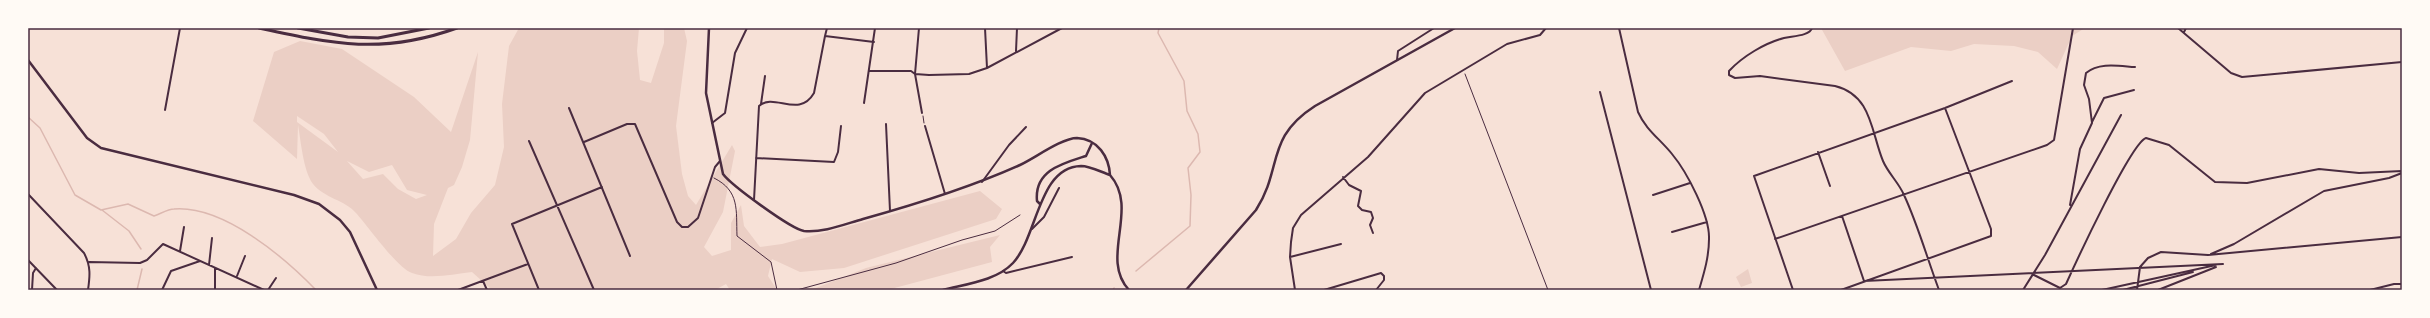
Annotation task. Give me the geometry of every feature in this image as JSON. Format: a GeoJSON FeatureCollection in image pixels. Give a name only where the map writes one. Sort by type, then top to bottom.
{"type":"FeatureCollection","features":[{"type":"Feature","properties":{"kind":"main road"},"geometry":{"type":"LineString","coordinates":[[259,28],[322,42],[351,45],[403,42],[456,28]]}},
{"type":"Feature","properties":{"kind":"main road"},"geometry":{"type":"LineString","coordinates":[[298,28],[348,37],[378,38],[429,28]]}},
{"type":"Feature","properties":{"kind":"main road"},"geometry":{"type":"LineString","coordinates":[[709,28],[705,76],[712,123],[723,174],[729,181],[754,200],[797,229],[806,231],[826,229],[945,195],[982,182],[1072,139],[1084,139],[1092,143],[1106,156],[1110,175],[1122,201],[1123,211],[1117,264],[1122,279],[1129,290]]}},
{"type":"Feature","properties":{"kind":"main road"},"geometry":{"type":"LineString","coordinates":[[1186,290],[1256,210],[1265,196],[1281,140],[1293,123],[1315,106],[1456,28]]}},
{"type":"Feature","properties":{"kind":"main road"},"geometry":{"type":"LineString","coordinates":[[28,60],[87,138],[100,148],[294,195],[326,208],[340,220],[350,232],[377,290]]}},
{"type":"Feature","properties":{"kind":"main road"},"geometry":{"type":"LineString","coordinates":[[1040,204],[1037,201],[1036,196],[1048,172],[1061,163],[1086,156],[1092,143]]}},
{"type":"Feature","properties":{"kind":"main road"},"geometry":{"type":"LineString","coordinates":[[943,290],[1003,272],[1023,250],[1040,204],[1052,180],[1064,171],[1084,167],[1110,175]]}},
{"type":"Feature","properties":{"kind":"street"},"geometry":{"type":"LineString","coordinates":[[165,110],[180,28]]}},
{"type":"Feature","properties":{"kind":"street"},"geometry":{"type":"LineString","coordinates":[[712,123],[725,113],[735,53],[747,28]]}},
{"type":"Feature","properties":{"kind":"street"},"geometry":{"type":"LineString","coordinates":[[761,104],[800,104],[810,98],[814,93],[827,28]]}},
{"type":"Feature","properties":{"kind":"street"},"geometry":{"type":"LineString","coordinates":[[864,103],[875,28]]}},
{"type":"Feature","properties":{"kind":"street"},"geometry":{"type":"LineString","coordinates":[[919,28],[916,74],[922,113]]}},
{"type":"Feature","properties":{"kind":"street"},"geometry":{"type":"LineString","coordinates":[[985,28],[987,68]]}},
{"type":"Feature","properties":{"kind":"street"},"geometry":{"type":"LineString","coordinates":[[1016,51],[1017,28]]}},
{"type":"Feature","properties":{"kind":"street"},"geometry":{"type":"LineString","coordinates":[[869,71],[911,71],[916,74],[969,74],[987,68],[1016,51],[1062,28]]}},
{"type":"Feature","properties":{"kind":"street"},"geometry":{"type":"LineString","coordinates":[[1397,60],[1398,51],[1434,28]]}},
{"type":"Feature","properties":{"kind":"street"},"geometry":{"type":"LineString","coordinates":[[1295,290],[1290,257],[1293,228],[1301,215],[1380,144],[1419,98],[1507,44],[1540,35],[1546,28]]}},
{"type":"Feature","properties":{"kind":"street"},"geometry":{"type":"LineString","coordinates":[[1619,28],[1638,112],[1644,124],[1675,157],[1690,183],[1707,222],[1709,238],[1708,261],[1699,290]]}},
{"type":"Feature","properties":{"kind":"street"},"geometry":{"type":"LineString","coordinates":[[1812,28],[1807,34],[1782,38],[1767,44],[1736,64],[1729,71],[1729,75],[1735,78],[1760,76],[1846,88],[1856,96],[1866,109],[1883,161],[1904,194],[1939,290]]}},
{"type":"Feature","properties":{"kind":"street"},"geometry":{"type":"LineString","coordinates":[[1775,240],[2047,145],[2054,140],[2072,28]]}},
{"type":"Feature","properties":{"kind":"street"},"geometry":{"type":"LineString","coordinates":[[2178,28],[2231,73],[2242,78],[2402,62]]}},
{"type":"Feature","properties":{"kind":"street"},"geometry":{"type":"LineString","coordinates":[[2184,32],[2186,28]]}},
{"type":"Feature","properties":{"kind":"street"},"geometry":{"type":"LineString","coordinates":[[825,36],[874,42]]}},
{"type":"Feature","properties":{"kind":"street"},"geometry":{"type":"LineString","coordinates":[[2092,123],[2090,99],[2084,85],[2086,73],[2091,68],[2110,65],[2135,67]]}},
{"type":"Feature","properties":{"kind":"street"},"geometry":{"type":"LineString","coordinates":[[754,200],[758,110],[761,104],[765,76]]}},
{"type":"Feature","properties":{"kind":"street"},"geometry":{"type":"LineString","coordinates":[[1793,290],[1754,176],[1945,108],[2012,81]]}},
{"type":"Feature","properties":{"kind":"street"},"geometry":{"type":"LineString","coordinates":[[2070,206],[2080,149],[2104,98],[2134,90]]}},
{"type":"Feature","properties":{"kind":"street"},"geometry":{"type":"LineString","coordinates":[[1600,92],[1651,290]]}},
{"type":"Feature","properties":{"kind":"street"},"geometry":{"type":"LineString","coordinates":[[569,108],[630,256]]}},
{"type":"Feature","properties":{"kind":"street"},"geometry":{"type":"LineString","coordinates":[[1840,290],[1991,236],[1991,229],[1945,108]]}},
{"type":"Feature","properties":{"kind":"street"},"geometry":{"type":"LineString","coordinates":[[2023,290],[2034,274],[2121,115]]}},
{"type":"Feature","properties":{"kind":"street"},"geometry":{"type":"LineString","coordinates":[[584,142],[627,124],[635,124],[677,222],[682,227],[688,227],[698,218],[711,177],[720,161]]}},
{"type":"Feature","properties":{"kind":"street"},"geometry":{"type":"LineString","coordinates":[[886,124],[890,211]]}},
{"type":"Feature","properties":{"kind":"street"},"geometry":{"type":"LineString","coordinates":[[756,158],[834,162],[838,152],[841,126]]}},
{"type":"Feature","properties":{"kind":"street"},"geometry":{"type":"LineString","coordinates":[[925,126],[945,195]]}},
{"type":"Feature","properties":{"kind":"street"},"geometry":{"type":"LineString","coordinates":[[982,182],[1009,145],[1026,127]]}},
{"type":"Feature","properties":{"kind":"street"},"geometry":{"type":"LineString","coordinates":[[2034,274],[2060,288],[2066,284],[2122,170],[2139,142],[2146,138],[2169,145],[2215,182],[2247,183],[2319,169],[2359,173],[2402,172]]}},
{"type":"Feature","properties":{"kind":"street"},"geometry":{"type":"LineString","coordinates":[[529,141],[594,290]]}},
{"type":"Feature","properties":{"kind":"street"},"geometry":{"type":"LineString","coordinates":[[1818,152],[1830,186]]}},
{"type":"Feature","properties":{"kind":"street"},"geometry":{"type":"LineString","coordinates":[[2208,255],[2234,244],[2324,191],[2389,178],[2402,172]]}},
{"type":"Feature","properties":{"kind":"street"},"geometry":{"type":"LineString","coordinates":[[1343,177],[1349,185],[1361,191],[1358,206],[1362,210],[1371,212],[1373,218],[1370,226],[1373,233]]}},
{"type":"Feature","properties":{"kind":"street"},"geometry":{"type":"LineString","coordinates":[[1653,195],[1690,183]]}},
{"type":"Feature","properties":{"kind":"street"},"geometry":{"type":"LineString","coordinates":[[539,290],[512,224],[602,187]]}},
{"type":"Feature","properties":{"kind":"street"},"geometry":{"type":"LineString","coordinates":[[1032,229],[1044,217],[1059,188]]}},
{"type":"Feature","properties":{"kind":"street"},"geometry":{"type":"LineString","coordinates":[[28,194],[84,253],[89,262],[88,290]]}},
{"type":"Feature","properties":{"kind":"street"},"geometry":{"type":"LineString","coordinates":[[1842,216],[1864,281]]}},
{"type":"Feature","properties":{"kind":"street"},"geometry":{"type":"LineString","coordinates":[[1672,232],[1707,222]]}},
{"type":"Feature","properties":{"kind":"street"},"geometry":{"type":"LineString","coordinates":[[180,251],[184,227]]}},
{"type":"Feature","properties":{"kind":"street"},"geometry":{"type":"LineString","coordinates":[[2137,290],[2140,268],[2148,258],[2161,252],[2208,255],[2402,237]]}},
{"type":"Feature","properties":{"kind":"street"},"geometry":{"type":"LineString","coordinates":[[209,265],[212,238]]}},
{"type":"Feature","properties":{"kind":"street"},"geometry":{"type":"LineString","coordinates":[[89,262],[140,263],[147,260],[163,244],[215,268],[237,276],[264,290]]}},
{"type":"Feature","properties":{"kind":"street"},"geometry":{"type":"LineString","coordinates":[[1290,257],[1341,244]]}},
{"type":"Feature","properties":{"kind":"street"},"geometry":{"type":"LineString","coordinates":[[237,276],[245,256]]}},
{"type":"Feature","properties":{"kind":"street"},"geometry":{"type":"LineString","coordinates":[[1003,272],[1006,273],[1072,257]]}},
{"type":"Feature","properties":{"kind":"street"},"geometry":{"type":"LineString","coordinates":[[28,260],[57,290]]}},
{"type":"Feature","properties":{"kind":"street"},"geometry":{"type":"LineString","coordinates":[[162,290],[171,271],[200,261]]}},
{"type":"Feature","properties":{"kind":"street"},"geometry":{"type":"LineString","coordinates":[[458,290],[528,264]]}},
{"type":"Feature","properties":{"kind":"street"},"geometry":{"type":"LineString","coordinates":[[1864,281],[2223,264]]}},
{"type":"Feature","properties":{"kind":"street"},"geometry":{"type":"LineString","coordinates":[[2102,290],[2223,264]]}},
{"type":"Feature","properties":{"kind":"street"},"geometry":{"type":"LineString","coordinates":[[2123,290],[2223,264]]}},
{"type":"Feature","properties":{"kind":"street"},"geometry":{"type":"LineString","coordinates":[[2158,290],[2223,264]]}},
{"type":"Feature","properties":{"kind":"street"},"geometry":{"type":"LineString","coordinates":[[32,290],[33,273],[36,268]]}},
{"type":"Feature","properties":{"kind":"street"},"geometry":{"type":"LineString","coordinates":[[215,268],[215,290]]}},
{"type":"Feature","properties":{"kind":"street"},"geometry":{"type":"LineString","coordinates":[[1324,290],[1377,273],[1384,276],[1384,280],[1376,290]]}},
{"type":"Feature","properties":{"kind":"street"},"geometry":{"type":"LineString","coordinates":[[268,290],[276,278]]}},
{"type":"Feature","properties":{"kind":"street"},"geometry":{"type":"LineString","coordinates":[[484,281],[487,290]]}},
{"type":"Feature","properties":{"kind":"street"},"geometry":{"type":"LineString","coordinates":[[2370,290],[2394,284],[2402,284]]}},
{"type":"Feature","properties":{"kind":"path"},"geometry":{"type":"LineString","coordinates":[[1463,70],[1548,290]]}},
{"type":"Feature","properties":{"kind":"path"},"geometry":{"type":"LineString","coordinates":[[922,113],[925,126]]}},
{"type":"Feature","properties":{"kind":"path"},"geometry":{"type":"LineString","coordinates":[[711,177],[727,185],[736,202],[737,236],[771,262],[777,290]]}},
{"type":"Feature","properties":{"kind":"path"},"geometry":{"type":"LineString","coordinates":[[797,290],[995,231],[1020,215]]}},
{"type":"Feature","properties":{"kind":"shaded area"},"geometry":{"type":"Polygon","coordinates":[[[519,28],[639,28],[637,51],[640,80],[651,83],[664,43],[664,28],[684,28],[687,41],[676,126],[682,174],[688,196],[696,205],[732,145],[735,151],[723,212],[704,247],[712,256],[731,250],[731,223],[741,205],[744,226],[760,247],[782,244],[980,191],[1002,209],[996,219],[844,268],[800,272],[772,259],[768,276],[777,290],[730,290],[726,284],[715,290],[492,290],[472,272],[442,276],[427,276],[412,273],[406,270],[383,246],[356,213],[346,205],[323,193],[313,184],[307,171],[301,147],[298,125],[297,159],[253,121],[274,52],[300,41],[342,49],[414,97],[451,132],[478,52],[470,140],[462,167],[454,185],[448,188],[434,224],[433,256],[456,239],[471,213],[495,185],[504,147],[502,104],[509,46],[519,28]],[[297,116],[297,122],[338,152],[324,134],[297,116]],[[347,161],[363,179],[383,174],[398,189],[416,199],[427,195],[407,190],[392,165],[369,172],[347,161]]]}},
{"type":"Feature","properties":{"kind":"shaded area"},"geometry":{"type":"Polygon","coordinates":[[[1821,28],[2085,28],[2072,36],[2057,69],[2038,52],[2014,46],[1974,44],[1951,51],[1911,47],[1845,71],[1821,28]]]}},
{"type":"Feature","properties":{"kind":"shaded area"},"geometry":{"type":"Polygon","coordinates":[[[1000,235],[990,247],[992,262],[887,290],[811,290],[866,268],[1000,235]]]}},
{"type":"Feature","properties":{"kind":"shaded area"},"geometry":{"type":"Polygon","coordinates":[[[1748,269],[1752,283],[1741,287],[1736,277],[1748,269]]]}},
{"type":"Feature","properties":{"kind":"waterway"},"geometry":{"type":"LineString","coordinates":[[1136,271],[1190,226],[1191,195],[1188,168],[1200,152],[1198,134],[1187,111],[1184,81],[1158,33],[1159,28]]}},
{"type":"Feature","properties":{"kind":"waterway"},"geometry":{"type":"LineString","coordinates":[[28,117],[40,128],[75,195],[101,210],[128,204],[154,216],[172,209],[193,210],[212,215],[232,224],[270,249],[316,290]]}},
{"type":"Feature","properties":{"kind":"waterway"},"geometry":{"type":"LineString","coordinates":[[102,210],[129,231],[141,249]]}},
{"type":"Feature","properties":{"kind":"waterway"},"geometry":{"type":"LineString","coordinates":[[137,290],[142,269]]}}]}
